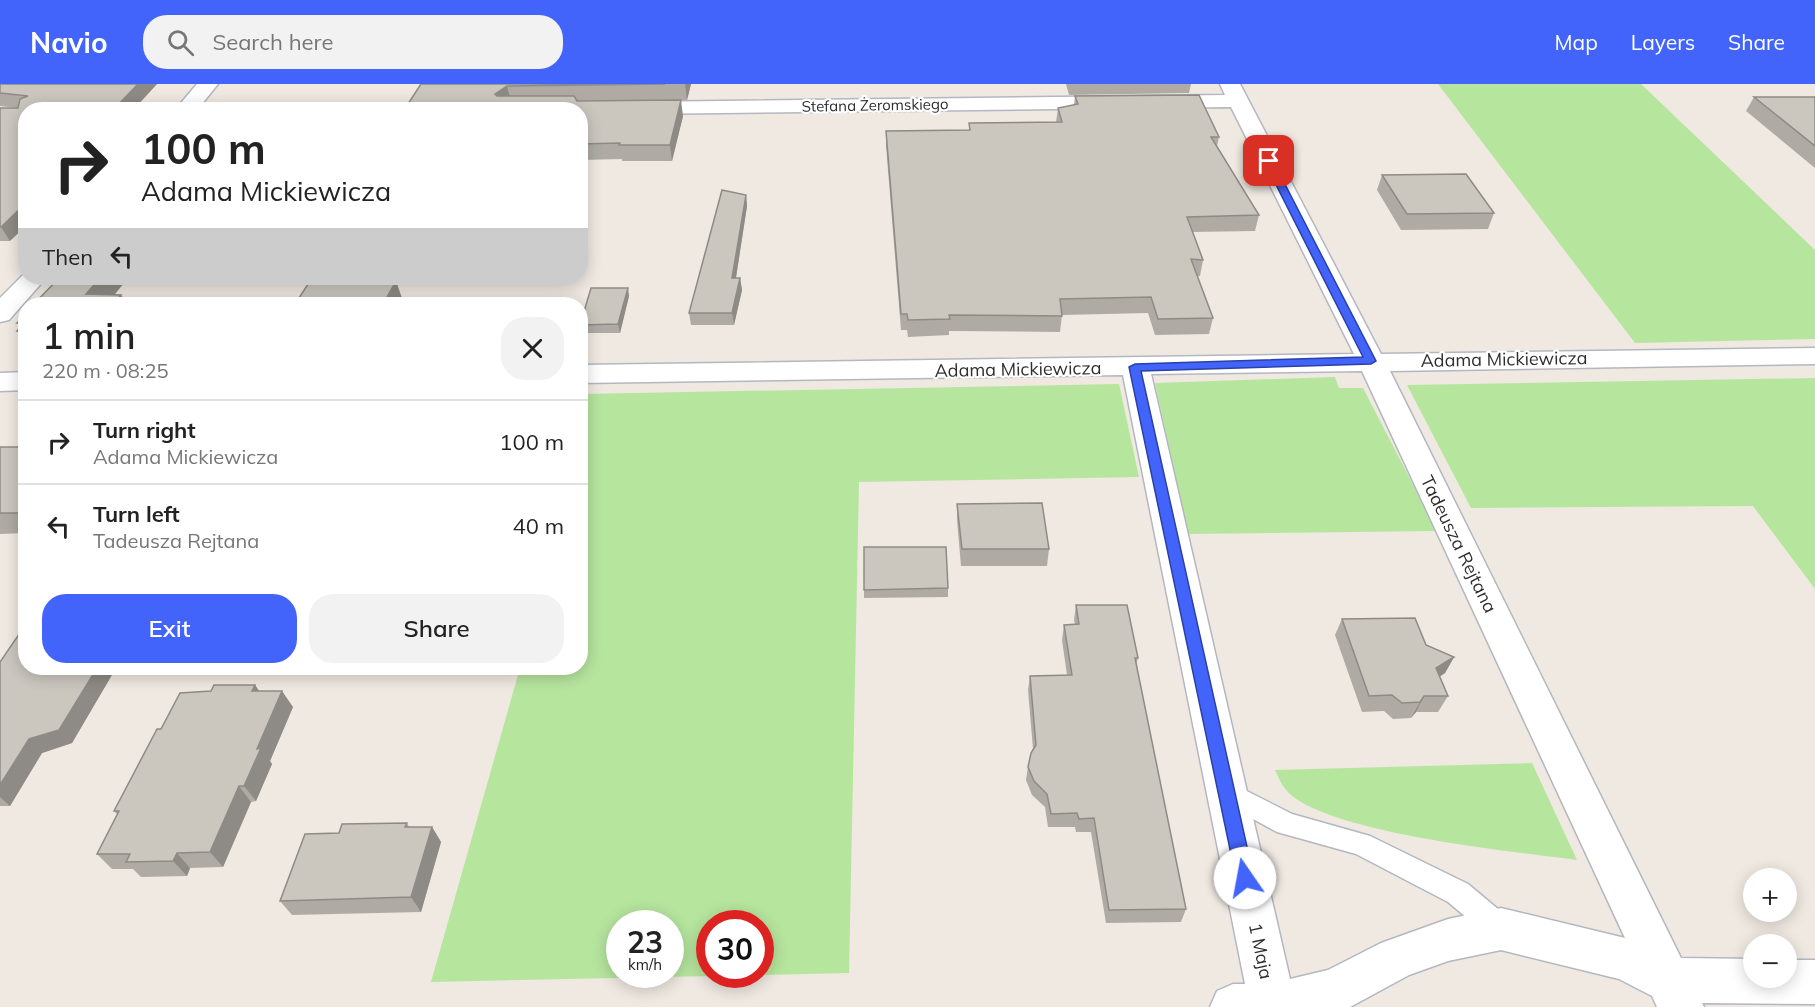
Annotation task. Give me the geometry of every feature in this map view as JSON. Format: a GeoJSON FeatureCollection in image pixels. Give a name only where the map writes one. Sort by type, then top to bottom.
{"type":"FeatureCollection","features":[{"type":"Feature","properties":{"kind":"street"},"geometry":{"type":"LineString","coordinates":[[192,102],[208,84]]}},
{"type":"Feature","properties":{"kind":"street","name":"Stefana Żeromskiego"},"geometry":{"type":"LineString","coordinates":[[618,108],[1234,93]]}},
{"type":"Feature","properties":{"kind":"street","name":"Tadeusza Rejtana"},"geometry":{"type":"LineString","coordinates":[[1234,93],[1371,361],[1675,994]]}},
{"type":"Feature","properties":{"kind":"street"},"geometry":{"type":"LineString","coordinates":[[0,314],[27,285]]}},
{"type":"Feature","properties":{"kind":"street","name":"Adama Mickiewicza"},"geometry":{"type":"LineString","coordinates":[[588,374],[1815,356]]}},
{"type":"Feature","properties":{"kind":"street","name":"1 Maja"},"geometry":{"type":"LineString","coordinates":[[1135,367],[1227,792],[1260,1007]]}},
{"type":"Feature","properties":{"kind":"street"},"geometry":{"type":"LineString","coordinates":[[0,382],[18,381]]}},
{"type":"Feature","properties":{"kind":"street"},"geometry":{"type":"LineString","coordinates":[[1260,1007],[1334,991],[1398,958],[1448,940],[1501,929],[1625,959],[1675,994],[1815,982]]}},
{"type":"Feature","properties":{"kind":"lane"},"geometry":{"type":"LineString","coordinates":[[1227,792],[1286,824],[1361,844],[1458,893],[1501,929]]}},
{"type":"Feature","properties":{"kind":"green space"},"geometry":{"type":"Polygon","coordinates":[[[1438,84],[1641,84],[1815,250],[1815,339],[1635,343],[1438,84]]]}},
{"type":"Feature","properties":{"kind":"green space"},"geometry":{"type":"Polygon","coordinates":[[[1335,377],[1339,388],[1363,388],[1437,531],[1188,534],[1155,383],[1335,377]]]}},
{"type":"Feature","properties":{"kind":"green space"},"geometry":{"type":"Polygon","coordinates":[[[1815,378],[1815,589],[1753,506],[1471,508],[1407,385],[1815,378]]]}},
{"type":"Feature","properties":{"kind":"green space"},"geometry":{"type":"Polygon","coordinates":[[[1119,384],[1139,477],[859,482],[849,973],[774,975],[774,910],[696,910],[696,976],[684,977],[684,910],[606,910],[606,978],[431,982],[518,675],[588,675],[588,394],[1119,384]]]}},
{"type":"Feature","properties":{"kind":"green space"},"geometry":{"type":"Polygon","coordinates":[[[1532,763],[1577,860],[1468,846],[1379,829],[1339,818],[1307,805],[1286,790],[1275,770],[1532,763]]]}},
{"type":"Feature","properties":{"kind":"building"},"geometry":{"type":"Polygon","coordinates":[[[0,84],[138,84],[121,102],[19,102],[20,99],[28,96],[0,93],[0,84]]]}},
{"type":"Feature","properties":{"kind":"building"},"geometry":{"type":"Polygon","coordinates":[[[421,84],[665,84],[507,86],[495,94],[497,96],[574,96],[577,101],[681,100],[670,145],[588,144],[588,102],[409,102],[421,84]]]}},
{"type":"Feature","properties":{"kind":"building"},"geometry":{"type":"Polygon","coordinates":[[[1199,95],[1219,137],[1211,137],[1259,215],[1187,217],[1203,260],[1191,259],[1213,318],[1158,319],[1151,297],[1060,299],[1062,316],[949,315],[950,319],[908,320],[907,314],[901,314],[886,131],[970,130],[969,123],[1062,122],[1058,108],[1078,104],[1075,96],[1199,95]]]}},
{"type":"Feature","properties":{"kind":"building"},"geometry":{"type":"Polygon","coordinates":[[[1754,97],[1815,97],[1815,146],[1754,97]]]}},
{"type":"Feature","properties":{"kind":"building"},"geometry":{"type":"Polygon","coordinates":[[[0,108],[18,108],[18,211],[1,227],[0,227],[0,108]]]}},
{"type":"Feature","properties":{"kind":"building"},"geometry":{"type":"Polygon","coordinates":[[[1466,174],[1494,213],[1407,214],[1382,175],[1466,174]]]}},
{"type":"Feature","properties":{"kind":"building"},"geometry":{"type":"Polygon","coordinates":[[[722,190],[746,195],[732,278],[740,278],[732,313],[689,313],[722,190]]]}},
{"type":"Feature","properties":{"kind":"building"},"geometry":{"type":"Polygon","coordinates":[[[52,285],[94,285],[86,294],[121,295],[119,297],[41,297],[52,285]]]}},
{"type":"Feature","properties":{"kind":"building"},"geometry":{"type":"Polygon","coordinates":[[[307,285],[394,285],[387,297],[300,297],[307,285]]]}},
{"type":"Feature","properties":{"kind":"building"},"geometry":{"type":"Polygon","coordinates":[[[591,288],[628,288],[618,324],[588,325],[588,298],[591,288]]]}},
{"type":"Feature","properties":{"kind":"building"},"geometry":{"type":"Polygon","coordinates":[[[0,447],[18,447],[18,513],[0,513],[0,447]]]}},
{"type":"Feature","properties":{"kind":"building"},"geometry":{"type":"Polygon","coordinates":[[[1042,503],[1049,549],[962,549],[957,504],[1042,503]]]}},
{"type":"Feature","properties":{"kind":"building"},"geometry":{"type":"Polygon","coordinates":[[[864,547],[946,547],[948,588],[864,590],[864,547]]]}},
{"type":"Feature","properties":{"kind":"building"},"geometry":{"type":"Polygon","coordinates":[[[1076,605],[1127,605],[1138,658],[1135,658],[1186,909],[1109,910],[1094,818],[1079,819],[1077,813],[1051,814],[1047,794],[1034,781],[1028,767],[1031,753],[1036,745],[1030,676],[1072,675],[1064,625],[1079,624],[1076,605]]]}},
{"type":"Feature","properties":{"kind":"building"},"geometry":{"type":"Polygon","coordinates":[[[1415,618],[1426,645],[1454,657],[1436,668],[1448,696],[1424,696],[1420,702],[1402,703],[1392,695],[1369,696],[1342,619],[1415,618]]]}},
{"type":"Feature","properties":{"kind":"building"},"geometry":{"type":"Polygon","coordinates":[[[18,636],[18,675],[93,675],[59,730],[29,739],[0,785],[0,662],[18,636]]]}},
{"type":"Feature","properties":{"kind":"building"},"geometry":{"type":"Polygon","coordinates":[[[214,685],[255,685],[252,691],[282,691],[257,749],[261,748],[244,786],[239,786],[210,852],[177,853],[173,861],[126,862],[130,854],[97,854],[119,811],[114,811],[157,729],[161,729],[180,693],[211,691],[214,685]]]}},
{"type":"Feature","properties":{"kind":"building"},"geometry":{"type":"Polygon","coordinates":[[[407,823],[405,827],[432,827],[411,897],[280,901],[305,834],[339,833],[342,824],[407,823]]]}},
{"type":"Feature","properties":{"kind":"route"},"geometry":{"type":"LineString","coordinates":[[1245,878],[1135,367],[1371,361],[1269,161]]}}]}
